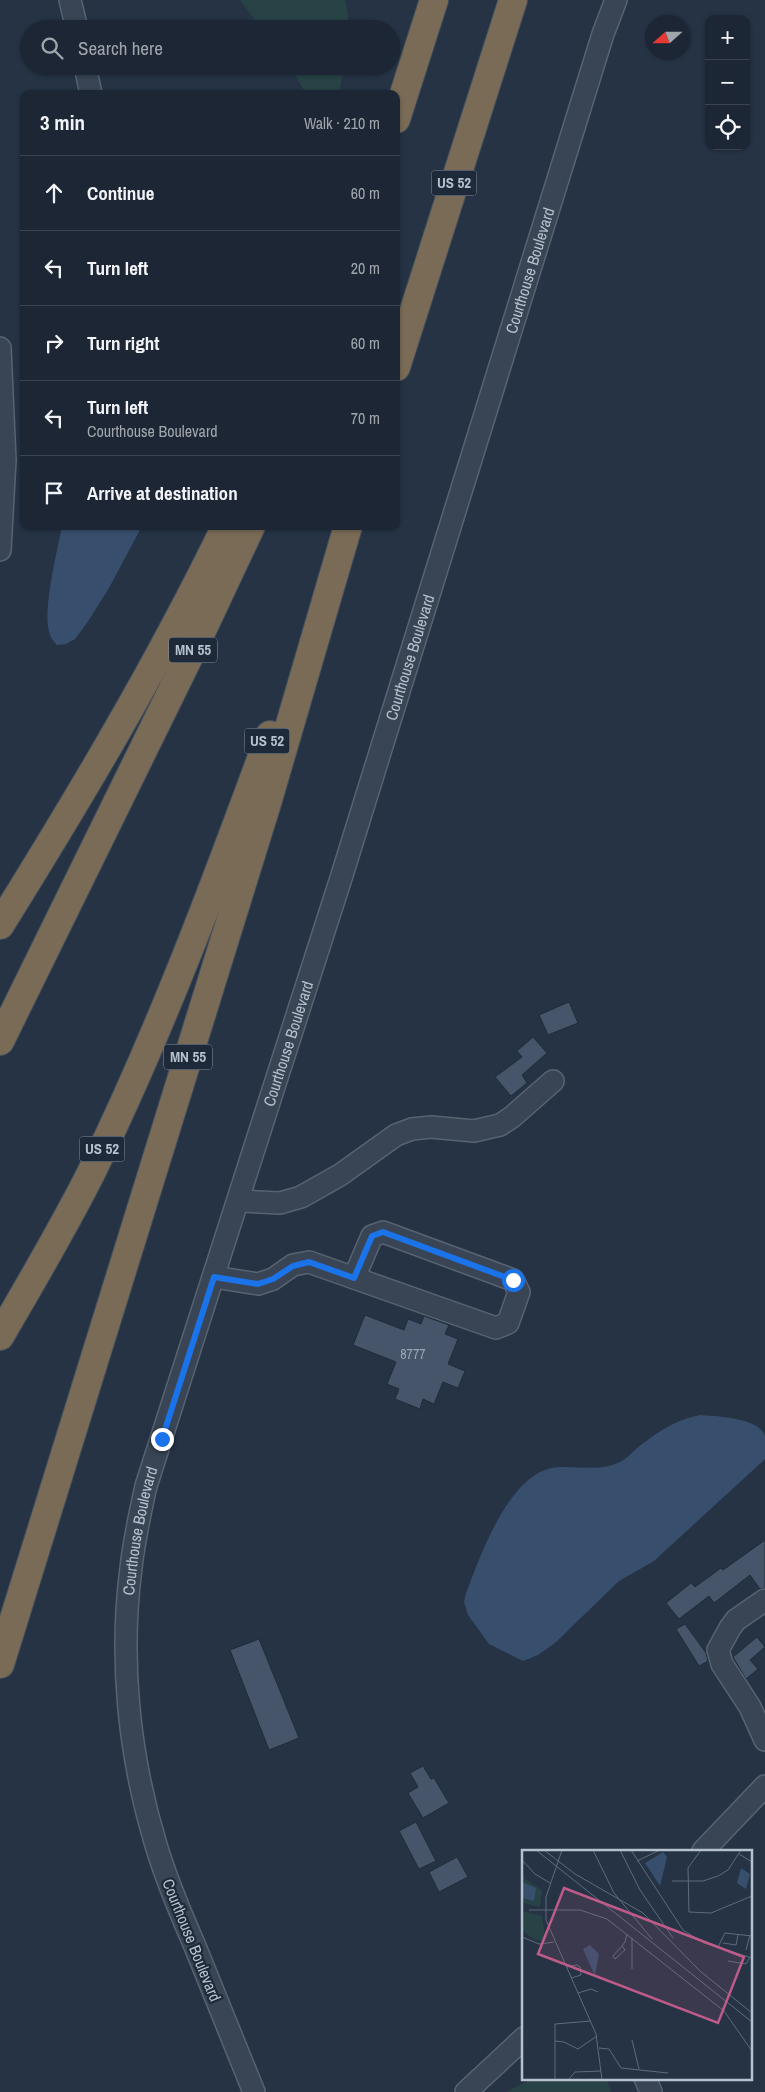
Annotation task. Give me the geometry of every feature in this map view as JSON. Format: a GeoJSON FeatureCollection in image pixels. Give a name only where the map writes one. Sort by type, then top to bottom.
{"type":"FeatureCollection","features":[{"type":"Feature","properties":{"kind":"highway"},"geometry":{"type":"LineString","coordinates":[[400,106],[434,0]]}},
{"type":"Feature","properties":{"kind":"highway","name":"US 52"},"geometry":{"type":"LineString","coordinates":[[400,354],[513,0]]}},
{"type":"Feature","properties":{"kind":"highway"},"geometry":{"type":"LineString","coordinates":[[0,925],[102,757],[194,590],[224,530]]}},
{"type":"Feature","properties":{"kind":"highway","name":"MN 55"},"geometry":{"type":"LineString","coordinates":[[0,1041],[200,635],[249,530]]}},
{"type":"Feature","properties":{"kind":"highway","name":"US 52"},"geometry":{"type":"LineString","coordinates":[[0,1336],[57,1238],[91,1172],[121,1109],[188,955],[346,530]]}},
{"type":"Feature","properties":{"kind":"highway","name":"MN 55"},"geometry":{"type":"LineString","coordinates":[[0,1664],[267,803],[346,530]]}},
{"type":"Feature","properties":{"kind":"street"},"geometry":{"type":"LineString","coordinates":[[70,0],[75,20]]}},
{"type":"Feature","properties":{"kind":"street","name":"Courthouse Boulevard"},"geometry":{"type":"LineString","coordinates":[[254,2092],[172,1890],[156,1846],[143,1794],[128,1708],[128,1603],[136,1533],[146,1486],[239,1201],[603,34],[616,0]]}},
{"type":"Feature","properties":{"kind":"street"},"geometry":{"type":"LineString","coordinates":[[87,75],[90,90]]}},
{"type":"Feature","properties":{"kind":"street"},"geometry":{"type":"LineString","coordinates":[[0,348],[5,460],[0,550]]}},
{"type":"Feature","properties":{"kind":"street"},"geometry":{"type":"LineString","coordinates":[[239,1201],[280,1203],[301,1197],[340,1175],[396,1135],[412,1129],[432,1127],[474,1131],[500,1125],[512,1117],[553,1081]]}},
{"type":"Feature","properties":{"kind":"street"},"geometry":{"type":"LineString","coordinates":[[214,1277],[258,1284],[273,1279],[293,1266],[309,1262],[354,1278],[496,1328],[508,1324],[519,1292],[513,1280],[383,1232],[372,1236],[354,1278]]}},
{"type":"Feature","properties":{"kind":"street"},"geometry":{"type":"LineString","coordinates":[[765,1600],[736,1620],[718,1650],[722,1664],[750,1707],[765,1740]]}},
{"type":"Feature","properties":{"kind":"street"},"geometry":{"type":"LineString","coordinates":[[704,1850],[765,1786]]}},
{"type":"Feature","properties":{"kind":"street"},"geometry":{"type":"LineString","coordinates":[[466,2092],[522,2040]]}},
{"type":"Feature","properties":{"kind":"street"},"geometry":{"type":"LineString","coordinates":[[646,2080],[651,2092]]}},
{"type":"Feature","properties":{"kind":"green space"},"geometry":{"type":"Polygon","coordinates":[[[240,0],[345,0],[348,14],[348,20],[254,20],[240,0]]]}},
{"type":"Feature","properties":{"kind":"green space"},"geometry":{"type":"Polygon","coordinates":[[[295,75],[342,75],[340,90],[304,90],[295,75]]]}},
{"type":"Feature","properties":{"kind":"green space"},"geometry":{"type":"Polygon","coordinates":[[[530,2080],[607,2080],[611,2092],[506,2092],[530,2080]]]}},
{"type":"Feature","properties":{"kind":"water"},"geometry":{"type":"Polygon","coordinates":[[[61,530],[140,530],[109,588],[87,623],[75,639],[66,644],[57,645],[49,633],[48,609],[51,580],[61,530]]]}},
{"type":"Feature","properties":{"kind":"water"},"geometry":{"type":"Polygon","coordinates":[[[700,1415],[737,1419],[755,1425],[765,1436],[765,1459],[654,1561],[619,1581],[555,1643],[538,1655],[523,1661],[489,1644],[468,1615],[464,1602],[479,1559],[498,1520],[522,1486],[536,1474],[552,1468],[595,1468],[620,1462],[667,1427],[700,1415]]]}},
{"type":"Feature","properties":{"kind":"building"},"geometry":{"type":"Polygon","coordinates":[[[569,1002],[578,1023],[548,1035],[539,1015],[569,1002]]]}},
{"type":"Feature","properties":{"kind":"building"},"geometry":{"type":"Polygon","coordinates":[[[533,1037],[547,1053],[522,1075],[527,1083],[511,1096],[495,1077],[522,1057],[517,1051],[533,1037]]]}},
{"type":"Feature","properties":{"kind":"building"},"geometry":{"type":"Polygon","coordinates":[[[365,1315],[404,1330],[408,1319],[421,1324],[424,1316],[449,1325],[445,1334],[458,1339],[448,1364],[465,1371],[458,1388],[443,1382],[434,1404],[423,1399],[420,1409],[395,1399],[399,1389],[387,1384],[396,1362],[353,1345],[365,1315]]]}},
{"type":"Feature","properties":{"kind":"building"},"geometry":{"type":"Polygon","coordinates":[[[765,1540],[765,1588],[760,1589],[750,1575],[714,1603],[709,1596],[679,1619],[666,1603],[691,1583],[695,1587],[765,1540]]]}},
{"type":"Feature","properties":{"kind":"building"},"geometry":{"type":"Polygon","coordinates":[[[685,1624],[706,1653],[708,1661],[699,1666],[676,1629],[685,1624]]]}},
{"type":"Feature","properties":{"kind":"building"},"geometry":{"type":"Polygon","coordinates":[[[757,1637],[765,1647],[750,1660],[758,1669],[746,1679],[733,1657],[757,1637]]]}},
{"type":"Feature","properties":{"kind":"building"},"geometry":{"type":"Polygon","coordinates":[[[259,1639],[299,1738],[269,1750],[230,1650],[259,1639]]]}},
{"type":"Feature","properties":{"kind":"building"},"geometry":{"type":"Polygon","coordinates":[[[423,1766],[431,1779],[434,1778],[449,1803],[423,1818],[408,1793],[418,1787],[410,1773],[423,1766]]]}},
{"type":"Feature","properties":{"kind":"building"},"geometry":{"type":"Polygon","coordinates":[[[416,1822],[436,1861],[419,1869],[399,1831],[416,1822]]]}},
{"type":"Feature","properties":{"kind":"building"},"geometry":{"type":"Polygon","coordinates":[[[457,1857],[468,1877],[439,1892],[429,1872],[457,1857]]]}},
{"type":"Feature","properties":{"kind":"route"},"geometry":{"type":"LineString","coordinates":[[162,1439],[214,1277],[258,1284],[273,1279],[293,1266],[309,1262],[354,1278],[372,1236],[383,1232],[513,1280]]}}]}
